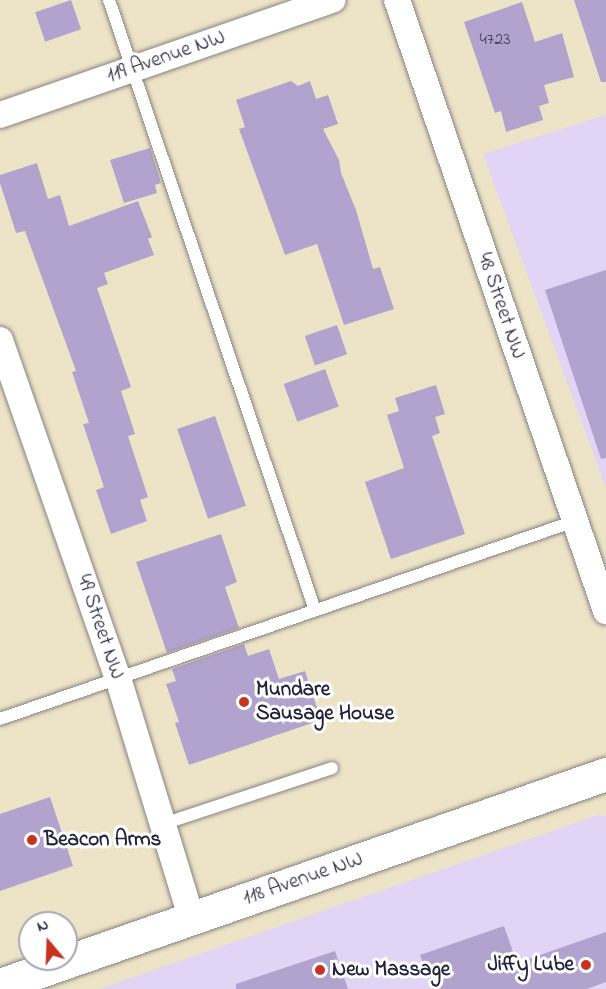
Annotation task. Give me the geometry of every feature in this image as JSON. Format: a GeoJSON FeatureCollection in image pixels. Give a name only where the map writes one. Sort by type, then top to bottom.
{"type":"FeatureCollection","features":[{"type":"Feature","properties":{"kind":"main road","name":"118 Avenue NW"},"geometry":{"type":"LineString","coordinates":[[0,985],[606,774]]}},
{"type":"Feature","properties":{"kind":"street","name":"119 Avenue NW"},"geometry":{"type":"LineString","coordinates":[[0,115],[333,0]]}},
{"type":"Feature","properties":{"kind":"street","name":"48 Street NW"},"geometry":{"type":"LineString","coordinates":[[397,0],[605,603]]}},
{"type":"Feature","properties":{"kind":"street","name":"49 Street NW"},"geometry":{"type":"LineString","coordinates":[[0,340],[118,678],[191,917]]}},
{"type":"Feature","properties":{"kind":"lane"},"geometry":{"type":"LineString","coordinates":[[109,0],[315,610]]}},
{"type":"Feature","properties":{"kind":"lane"},"geometry":{"type":"LineString","coordinates":[[0,719],[575,521]]}},
{"type":"Feature","properties":{"kind":"lane"},"geometry":{"type":"LineString","coordinates":[[163,824],[332,768]]}},
{"type":"Feature","properties":{"kind":"shaded area"},"geometry":{"type":"Polygon","coordinates":[[[606,115],[606,488],[483,154],[606,115]]]}},
{"type":"Feature","properties":{"kind":"shaded area"},"geometry":{"type":"Polygon","coordinates":[[[598,815],[606,816],[606,989],[99,989],[598,815]]]}},
{"type":"Feature","properties":{"kind":"building"},"geometry":{"type":"Polygon","coordinates":[[[71,0],[81,29],[45,42],[35,12],[71,0]]]}},
{"type":"Feature","properties":{"kind":"building"},"geometry":{"type":"Polygon","coordinates":[[[574,0],[606,0],[606,82],[601,82],[574,0]]]}},
{"type":"Feature","properties":{"kind":"building"},"geometry":{"type":"Polygon","coordinates":[[[522,2],[535,42],[562,33],[574,77],[544,85],[549,103],[539,106],[543,120],[506,132],[501,111],[495,113],[464,22],[522,2]]]}},
{"type":"Feature","properties":{"kind":"building"},"geometry":{"type":"Polygon","coordinates":[[[291,81],[298,86],[310,81],[316,99],[328,95],[338,124],[323,129],[339,160],[341,173],[356,210],[373,269],[380,267],[394,309],[344,325],[317,244],[285,255],[239,129],[245,127],[236,100],[291,81]]]}},
{"type":"Feature","properties":{"kind":"building"},"geometry":{"type":"Polygon","coordinates":[[[150,148],[161,183],[155,185],[157,193],[124,203],[110,160],[150,148]]]}},
{"type":"Feature","properties":{"kind":"building"},"geometry":{"type":"Polygon","coordinates":[[[37,163],[48,199],[60,195],[69,226],[138,201],[152,237],[148,239],[154,255],[104,273],[108,284],[97,288],[131,387],[121,391],[135,434],[128,436],[148,497],[140,500],[147,521],[111,534],[96,490],[104,487],[83,424],[89,423],[72,372],[76,371],[25,231],[16,233],[0,183],[0,175],[37,163]]]}},
{"type":"Feature","properties":{"kind":"building"},"geometry":{"type":"Polygon","coordinates":[[[606,270],[606,458],[601,459],[545,290],[606,270]]]}},
{"type":"Feature","properties":{"kind":"building"},"geometry":{"type":"Polygon","coordinates":[[[337,325],[347,354],[315,365],[305,336],[337,325]]]}},
{"type":"Feature","properties":{"kind":"building"},"geometry":{"type":"Polygon","coordinates":[[[325,369],[339,407],[297,422],[284,384],[325,369]]]}},
{"type":"Feature","properties":{"kind":"building"},"geometry":{"type":"Polygon","coordinates":[[[436,385],[445,414],[435,417],[440,433],[432,436],[465,534],[391,559],[365,482],[404,468],[387,415],[399,411],[395,398],[436,385]]]}},
{"type":"Feature","properties":{"kind":"building"},"geometry":{"type":"Polygon","coordinates":[[[215,416],[246,506],[208,519],[177,429],[215,416]]]}},
{"type":"Feature","properties":{"kind":"building"},"geometry":{"type":"Polygon","coordinates":[[[221,534],[237,582],[225,587],[239,628],[167,653],[136,562],[221,534]]]}},
{"type":"Feature","properties":{"kind":"building","name":"Mundare Sausage House"},"geometry":{"type":"Polygon","coordinates":[[[244,644],[248,656],[269,649],[279,679],[305,671],[321,720],[189,765],[175,723],[179,722],[166,684],[176,681],[172,669],[244,644]]]}},
{"type":"Feature","properties":{"kind":"building","name":"Beacon Arms"},"geometry":{"type":"Polygon","coordinates":[[[50,797],[73,866],[0,891],[0,814],[50,797]]]}},
{"type":"Feature","properties":{"kind":"building"},"geometry":{"type":"Polygon","coordinates":[[[504,926],[517,963],[606,932],[606,982],[587,989],[432,989],[420,955],[504,926]]]}},
{"type":"Feature","properties":{"kind":"building"},"geometry":{"type":"Polygon","coordinates":[[[335,951],[348,989],[236,989],[236,984],[335,951]]]}},
{"type":"Feature","properties":{"kind":"place","name":"Mundare Sausage House"},"geometry":{"type":"Point","coordinates":[244,702]}},
{"type":"Feature","properties":{"kind":"place","name":"Beacon Arms"},"geometry":{"type":"Point","coordinates":[32,840]}},
{"type":"Feature","properties":{"kind":"place","name":"Jiffy Lube"},"geometry":{"type":"Point","coordinates":[586,965]}},
{"type":"Feature","properties":{"kind":"place","name":"New Massage"},"geometry":{"type":"Point","coordinates":[320,970]}}]}
